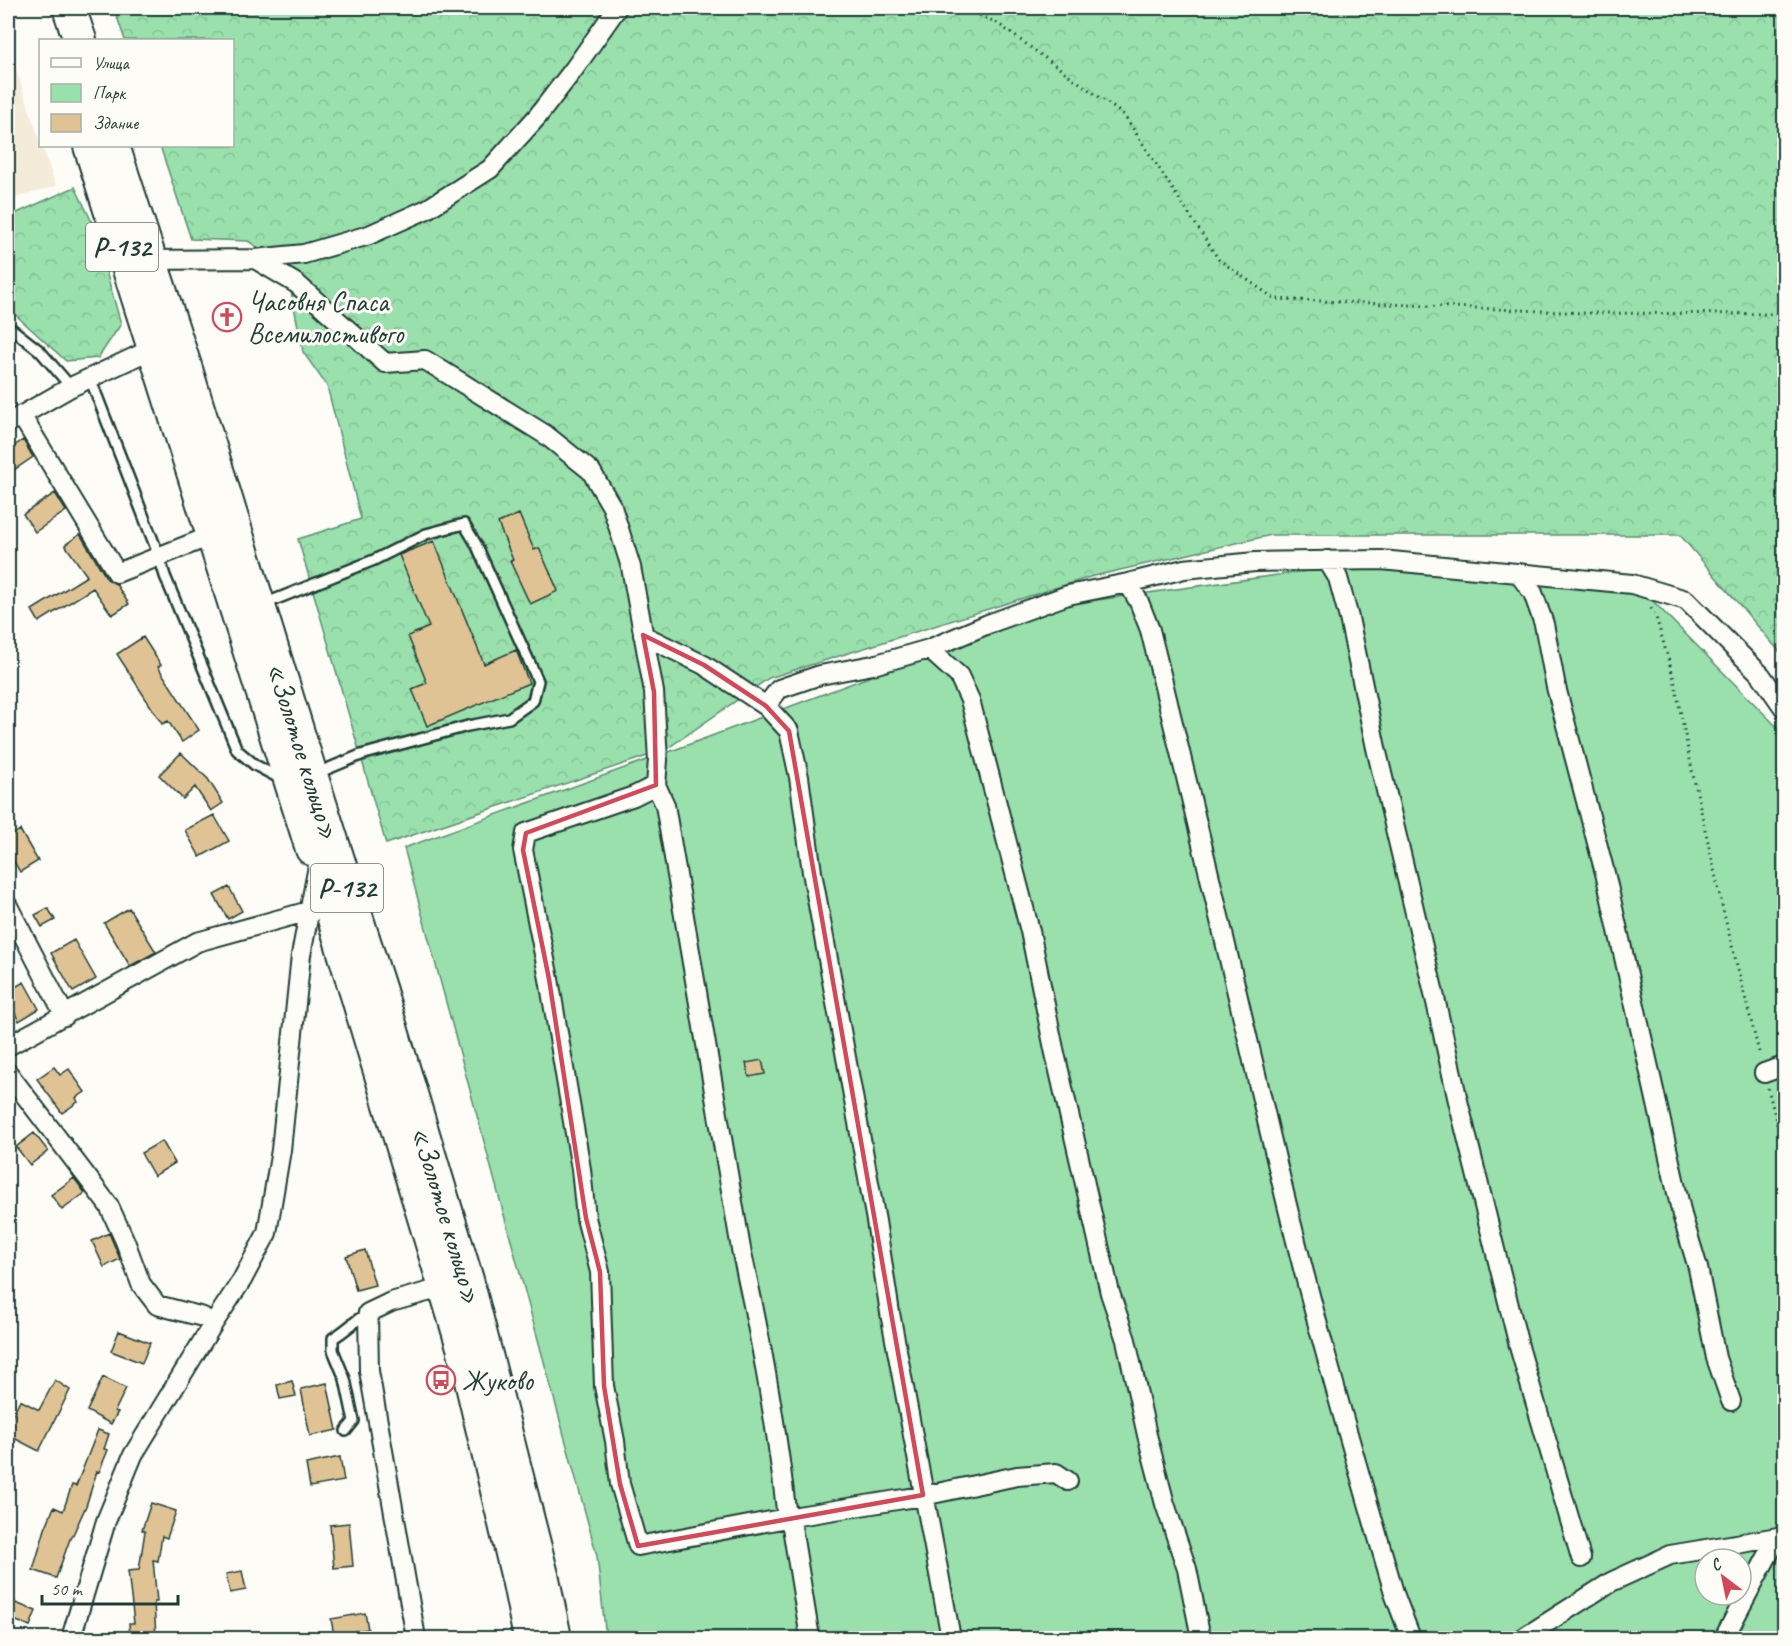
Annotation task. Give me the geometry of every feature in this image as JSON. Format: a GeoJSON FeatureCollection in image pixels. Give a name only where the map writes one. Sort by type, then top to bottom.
{"type":"FeatureCollection","features":[{"type":"Feature","properties":{"kind":"highway"},"geometry":{"type":"LineString","coordinates":[[47,8],[57,39]]}},
{"type":"Feature","properties":{"kind":"highway"},"geometry":{"type":"LineString","coordinates":[[69,8],[80,39]]}},
{"type":"Feature","properties":{"kind":"highway","name":"«Золотое кольцо»"},"geometry":{"type":"LineString","coordinates":[[90,147],[213,535],[301,780],[331,838],[384,1002],[467,1280],[543,1579],[555,1638]]}},
{"type":"Feature","properties":{"kind":"highway","name":"«Золотое кольцо»"},"geometry":{"type":"LineString","coordinates":[[113,147],[185,366],[259,606],[301,780],[318,866],[465,1358],[530,1638]]}},
{"type":"Feature","properties":{"kind":"street"},"geometry":{"type":"LineString","coordinates":[[150,260],[255,259],[304,254],[369,235],[427,209],[490,169],[537,117],[617,8]]}},
{"type":"Feature","properties":{"kind":"street"},"geometry":{"type":"LineString","coordinates":[[255,259],[297,284],[385,363],[425,360],[546,435],[591,471],[612,507],[631,567],[654,692],[658,760],[656,785],[665,805],[741,1248],[774,1417],[787,1518],[792,1527],[810,1638]]}},
{"type":"Feature","properties":{"kind":"street"},"geometry":{"type":"LineString","coordinates":[[154,348],[71,387],[14,419],[117,573],[213,535]]}},
{"type":"Feature","properties":{"kind":"street"},"geometry":{"type":"LineString","coordinates":[[766,706],[779,689],[820,675],[873,665],[929,649],[988,624],[1068,595],[1128,583],[1184,568],[1255,562],[1381,560],[1638,586],[1686,600],[1761,675],[1785,708]]}},
{"type":"Feature","properties":{"kind":"street"},"geometry":{"type":"LineString","coordinates":[[1327,561],[1338,578],[1349,618],[1376,748],[1458,1101],[1520,1350],[1581,1558]]}},
{"type":"Feature","properties":{"kind":"street"},"geometry":{"type":"LineString","coordinates":[[1518,573],[1533,593],[1544,624],[1556,687],[1606,877],[1682,1215],[1698,1268],[1716,1358],[1731,1401]]}},
{"type":"Feature","properties":{"kind":"street"},"geometry":{"type":"LineString","coordinates":[[1128,583],[1139,602],[1150,630],[1287,1206],[1395,1596],[1411,1638]]}},
{"type":"Feature","properties":{"kind":"street"},"geometry":{"type":"LineString","coordinates":[[643,635],[704,665],[766,706],[789,731],[799,777],[812,872],[876,1221],[890,1313],[951,1638]]}},
{"type":"Feature","properties":{"kind":"street"},"geometry":{"type":"LineString","coordinates":[[929,649],[959,676],[970,700],[1030,931],[1054,1049],[1110,1293],[1126,1340],[1165,1504],[1187,1569],[1201,1638]]}},
{"type":"Feature","properties":{"kind":"street"},"geometry":{"type":"LineString","coordinates":[[656,785],[634,796],[526,833],[523,850],[549,979],[581,1169],[586,1218],[600,1272],[604,1386],[615,1441],[620,1484],[638,1546],[1017,1476],[1056,1473],[1068,1481]]}},
{"type":"Feature","properties":{"kind":"street"},"geometry":{"type":"LineString","coordinates":[[71,1638],[105,1521],[133,1455],[242,1280],[267,1233],[281,1149],[301,955],[318,866],[331,838]]}},
{"type":"Feature","properties":{"kind":"street"},"geometry":{"type":"LineString","coordinates":[[8,906],[65,1016]]}},
{"type":"Feature","properties":{"kind":"street"},"geometry":{"type":"LineString","coordinates":[[8,1046],[197,942],[309,911]]}},
{"type":"Feature","properties":{"kind":"street"},"geometry":{"type":"LineString","coordinates":[[1764,1073],[1785,1066]]}},
{"type":"Feature","properties":{"kind":"street"},"geometry":{"type":"LineString","coordinates":[[8,1073],[109,1206],[141,1284],[157,1305],[203,1317],[213,1324]]}},
{"type":"Feature","properties":{"kind":"street"},"geometry":{"type":"LineString","coordinates":[[417,1638],[369,1371],[368,1313],[391,1302],[445,1287]]}},
{"type":"Feature","properties":{"kind":"street"},"geometry":{"type":"LineString","coordinates":[[1523,1638],[1611,1582],[1670,1555],[1781,1537]]}},
{"type":"Feature","properties":{"kind":"street"},"geometry":{"type":"LineString","coordinates":[[1724,1638],[1781,1537]]}},
{"type":"Feature","properties":{"kind":"lane"},"geometry":{"type":"LineString","coordinates":[[8,326],[40,351],[71,387]]}},
{"type":"Feature","properties":{"kind":"lane"},"geometry":{"type":"LineString","coordinates":[[90,378],[165,576],[237,750],[255,765],[301,780],[361,755],[468,726],[509,718],[534,702],[538,681],[476,544],[464,524],[426,534],[374,561],[259,606]]}},
{"type":"Feature","properties":{"kind":"lane"},"geometry":{"type":"LineString","coordinates":[[346,1431],[354,1421],[345,1379],[333,1350],[333,1338],[368,1313]]}},
{"type":"Feature","properties":{"kind":"path"},"geometry":{"type":"LineString","coordinates":[[963,8],[997,23],[1124,115],[1219,260],[1275,299],[1585,313],[1785,314]]}},
{"type":"Feature","properties":{"kind":"path"},"geometry":{"type":"LineString","coordinates":[[1638,586],[1656,617],[1674,679],[1722,902],[1785,1154]]}},
{"type":"Feature","properties":{"kind":"highlighted area"},"geometry":{"type":"Polygon","coordinates":[[[643,635],[704,665],[766,706],[789,731],[923,1495],[638,1546],[620,1484],[604,1386],[600,1272],[586,1218],[549,979],[523,850],[526,833],[656,785],[654,692],[643,635]]]}},
{"type":"Feature","properties":{"kind":"shaded area"},"geometry":{"type":"Polygon","coordinates":[[[8,46],[39,138],[39,147],[42,147],[56,186],[8,200],[8,46]]]}},
{"type":"Feature","properties":{"kind":"green space"},"geometry":{"type":"Polygon","coordinates":[[[114,8],[1784,8],[1784,657],[1680,535],[1271,535],[1090,577],[769,678],[665,750],[386,844],[298,539],[361,519],[327,386],[303,352],[286,266],[248,241],[191,239],[160,147],[234,147],[234,39],[125,39],[114,8]]]}},
{"type":"Feature","properties":{"kind":"green space"},"geometry":{"type":"Polygon","coordinates":[[[75,187],[92,222],[121,324],[98,358],[66,361],[8,308],[8,217],[75,187]]]}},
{"type":"Feature","properties":{"kind":"green space"},"geometry":{"type":"Polygon","coordinates":[[[1365,563],[1643,591],[1784,734],[1784,1638],[606,1638],[597,1556],[404,848],[1061,605],[1365,563]]]}},
{"type":"Feature","properties":{"kind":"building"},"geometry":{"type":"Polygon","coordinates":[[[23,440],[33,457],[8,474],[8,450],[23,440]]]}},
{"type":"Feature","properties":{"kind":"building"},"geometry":{"type":"Polygon","coordinates":[[[55,493],[66,511],[35,532],[23,514],[55,493]]]}},
{"type":"Feature","properties":{"kind":"building"},"geometry":{"type":"Polygon","coordinates":[[[519,514],[534,550],[539,548],[558,591],[530,604],[510,561],[513,560],[498,523],[519,514]]]}},
{"type":"Feature","properties":{"kind":"building"},"geometry":{"type":"Polygon","coordinates":[[[80,534],[107,579],[116,584],[129,604],[112,615],[93,588],[39,622],[32,610],[87,576],[65,545],[80,534]]]}},
{"type":"Feature","properties":{"kind":"building"},"geometry":{"type":"Polygon","coordinates":[[[434,541],[484,664],[516,650],[529,683],[427,726],[412,689],[427,683],[408,636],[429,627],[399,555],[434,541]]]}},
{"type":"Feature","properties":{"kind":"building"},"geometry":{"type":"Polygon","coordinates":[[[143,637],[161,665],[158,667],[199,730],[182,742],[168,721],[162,724],[117,654],[143,637]]]}},
{"type":"Feature","properties":{"kind":"building"},"geometry":{"type":"Polygon","coordinates":[[[181,753],[208,779],[223,803],[211,811],[195,787],[183,799],[159,775],[181,753]]]}},
{"type":"Feature","properties":{"kind":"building"},"geometry":{"type":"Polygon","coordinates":[[[214,815],[229,841],[200,857],[185,830],[214,815]]]}},
{"type":"Feature","properties":{"kind":"building"},"geometry":{"type":"Polygon","coordinates":[[[20,830],[38,861],[20,872],[8,851],[8,838],[20,830]]]}},
{"type":"Feature","properties":{"kind":"building"},"geometry":{"type":"Polygon","coordinates":[[[229,887],[242,911],[228,919],[214,895],[229,887]]]}},
{"type":"Feature","properties":{"kind":"building"},"geometry":{"type":"Polygon","coordinates":[[[48,908],[55,920],[42,927],[35,915],[48,908]]]}},
{"type":"Feature","properties":{"kind":"building"},"geometry":{"type":"Polygon","coordinates":[[[129,908],[156,952],[130,966],[104,923],[129,908]]]}},
{"type":"Feature","properties":{"kind":"building"},"geometry":{"type":"Polygon","coordinates":[[[74,940],[96,979],[73,992],[51,953],[74,940]]]}},
{"type":"Feature","properties":{"kind":"building"},"geometry":{"type":"Polygon","coordinates":[[[24,982],[39,1009],[19,1021],[8,1000],[8,991],[24,982]]]}},
{"type":"Feature","properties":{"kind":"building"},"geometry":{"type":"Polygon","coordinates":[[[762,1060],[765,1074],[749,1077],[746,1063],[762,1060]]]}},
{"type":"Feature","properties":{"kind":"building"},"geometry":{"type":"Polygon","coordinates":[[[54,1067],[60,1075],[69,1069],[85,1092],[76,1098],[78,1102],[62,1113],[37,1079],[54,1067]]]}},
{"type":"Feature","properties":{"kind":"building"},"geometry":{"type":"Polygon","coordinates":[[[34,1133],[48,1151],[30,1165],[16,1147],[34,1133]]]}},
{"type":"Feature","properties":{"kind":"building"},"geometry":{"type":"Polygon","coordinates":[[[162,1141],[175,1163],[154,1176],[141,1153],[162,1141]]]}},
{"type":"Feature","properties":{"kind":"building"},"geometry":{"type":"Polygon","coordinates":[[[74,1178],[85,1193],[62,1210],[51,1195],[74,1178]]]}},
{"type":"Feature","properties":{"kind":"building"},"geometry":{"type":"Polygon","coordinates":[[[109,1233],[120,1259],[104,1267],[92,1241],[109,1233]]]}},
{"type":"Feature","properties":{"kind":"building"},"geometry":{"type":"Polygon","coordinates":[[[365,1250],[375,1285],[356,1290],[346,1256],[365,1250]]]}},
{"type":"Feature","properties":{"kind":"building"},"geometry":{"type":"Polygon","coordinates":[[[119,1331],[150,1343],[142,1363],[111,1351],[119,1331]]]}},
{"type":"Feature","properties":{"kind":"building"},"geometry":{"type":"Polygon","coordinates":[[[103,1377],[126,1388],[115,1411],[118,1412],[111,1424],[87,1411],[103,1377]]]}},
{"type":"Feature","properties":{"kind":"building"},"geometry":{"type":"Polygon","coordinates":[[[55,1380],[70,1390],[39,1451],[8,1435],[8,1424],[20,1400],[39,1410],[55,1380]]]}},
{"type":"Feature","properties":{"kind":"building"},"geometry":{"type":"Polygon","coordinates":[[[292,1381],[296,1396],[280,1399],[277,1385],[292,1381]]]}},
{"type":"Feature","properties":{"kind":"building"},"geometry":{"type":"Polygon","coordinates":[[[327,1383],[337,1430],[310,1436],[301,1389],[327,1383]]]}},
{"type":"Feature","properties":{"kind":"building"},"geometry":{"type":"Polygon","coordinates":[[[98,1430],[109,1434],[104,1449],[108,1450],[99,1472],[97,1471],[86,1506],[70,1539],[56,1578],[33,1570],[54,1507],[63,1511],[72,1485],[76,1486],[98,1430]]]}},
{"type":"Feature","properties":{"kind":"building"},"geometry":{"type":"Polygon","coordinates":[[[340,1457],[344,1481],[310,1487],[306,1464],[340,1457]]]}},
{"type":"Feature","properties":{"kind":"building"},"geometry":{"type":"Polygon","coordinates":[[[151,1503],[176,1511],[167,1538],[162,1536],[158,1561],[153,1560],[157,1602],[154,1602],[156,1638],[130,1638],[129,1623],[134,1623],[128,1571],[139,1570],[145,1531],[142,1530],[151,1503]]]}},
{"type":"Feature","properties":{"kind":"building"},"geometry":{"type":"Polygon","coordinates":[[[349,1523],[353,1566],[334,1568],[330,1525],[349,1523]]]}},
{"type":"Feature","properties":{"kind":"building"},"geometry":{"type":"Polygon","coordinates":[[[242,1571],[246,1590],[230,1593],[226,1574],[242,1571]]]}},
{"type":"Feature","properties":{"kind":"building"},"geometry":{"type":"Polygon","coordinates":[[[8,1600],[36,1611],[30,1626],[8,1618],[8,1600]]]}},
{"type":"Feature","properties":{"kind":"building"},"geometry":{"type":"Polygon","coordinates":[[[365,1613],[368,1629],[334,1635],[331,1619],[365,1613]]]}},
{"type":"Feature","properties":{"kind":"place","name":"Часовня Спаса Всемилостивого"},"geometry":{"type":"Point","coordinates":[227,317]}},
{"type":"Feature","properties":{"kind":"place","name":"Жуково"},"geometry":{"type":"Point","coordinates":[441,1380]}}]}
